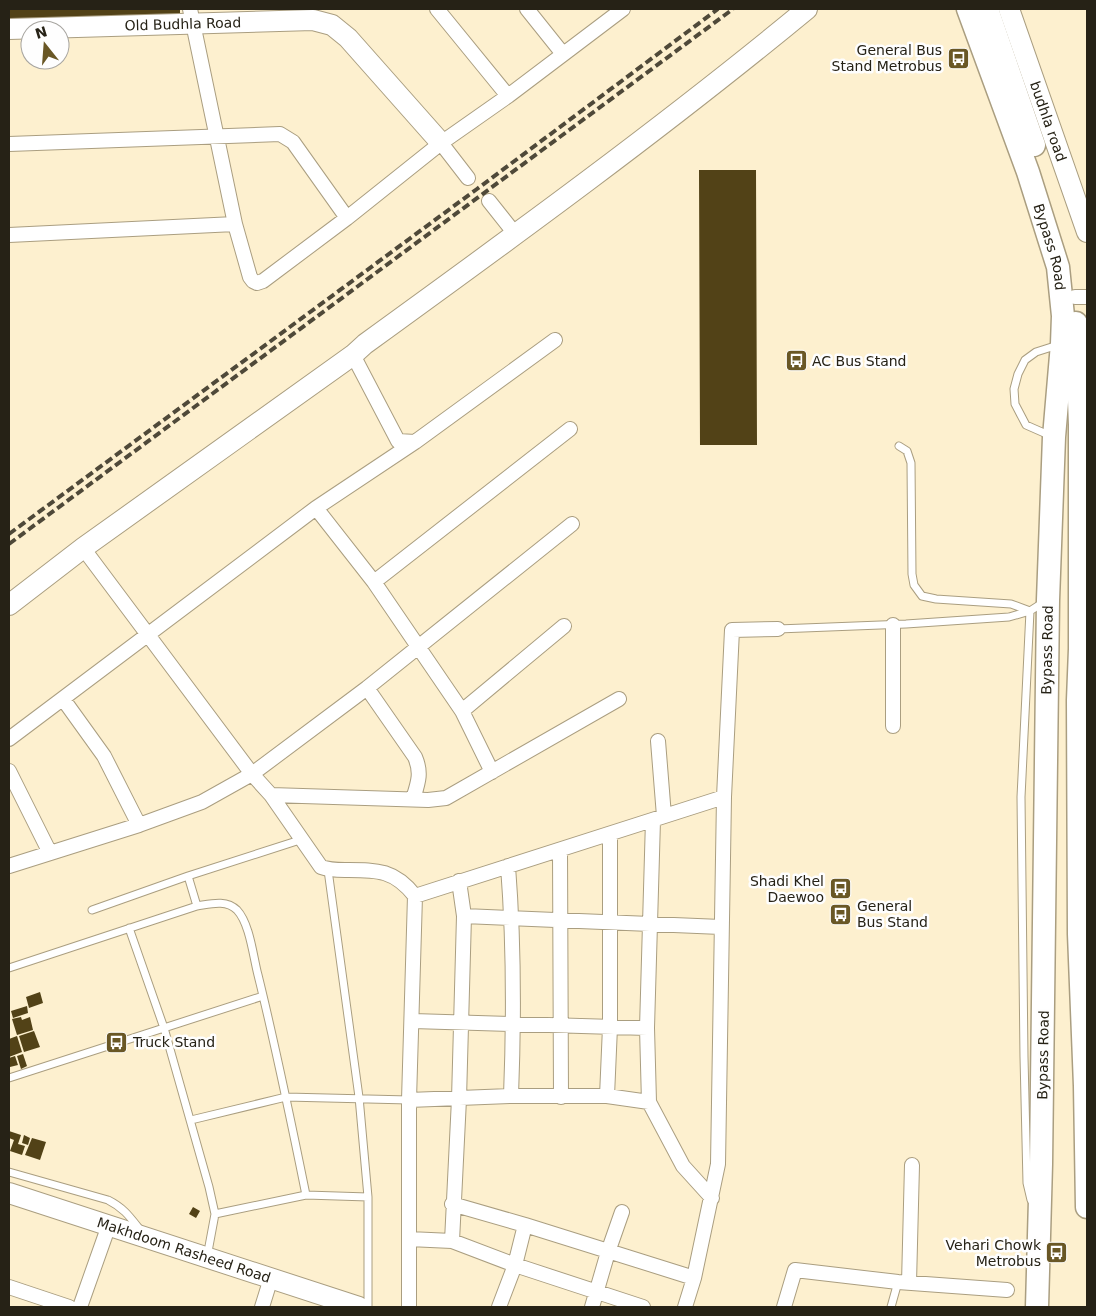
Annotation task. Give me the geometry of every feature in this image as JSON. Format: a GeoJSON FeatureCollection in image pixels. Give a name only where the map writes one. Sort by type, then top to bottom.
{"type":"FeatureCollection","features":[{"type":"Feature","properties":{"kind":"main road","name":"Bypass Road"},"geometry":{"type":"LineString","coordinates":[[968,9],[1028,172],[1058,268],[1063,316],[1039,605],[1039,1230],[1037,1307]]}},
{"type":"Feature","properties":{"kind":"main road"},"geometry":{"type":"LineString","coordinates":[[987,9],[1068,248],[1081,297],[1080,425],[1083,649],[1078,700],[1087,1206]]}},
{"type":"Feature","properties":{"kind":"street"},"geometry":{"type":"LineString","coordinates":[[437,9],[508,96]]}},
{"type":"Feature","properties":{"kind":"street"},"geometry":{"type":"LineString","coordinates":[[527,9],[563,54]]}},
{"type":"Feature","properties":{"kind":"street"},"geometry":{"type":"LineString","coordinates":[[191,16],[235,224],[250,277],[253,282],[257,283],[263,281],[347,218],[441,143],[508,96],[623,9]]}},
{"type":"Feature","properties":{"kind":"street"},"geometry":{"type":"LineString","coordinates":[[9,605],[82,548],[353,355],[365,344],[516,235],[753,53],[807,9]]}},
{"type":"Feature","properties":{"kind":"street","name":"budhla road"},"geometry":{"type":"LineString","coordinates":[[1013,10],[1087,232]]}},
{"type":"Feature","properties":{"kind":"street","name":"Old Budhla Road"},"geometry":{"type":"LineString","coordinates":[[9,29],[191,16],[313,20],[332,25],[348,38],[441,143],[468,178]]}},
{"type":"Feature","properties":{"kind":"street"},"geometry":{"type":"LineString","coordinates":[[9,144],[280,134],[293,142],[347,218]]}},
{"type":"Feature","properties":{"kind":"street"},"geometry":{"type":"LineString","coordinates":[[489,201],[516,235]]}},
{"type":"Feature","properties":{"kind":"street"},"geometry":{"type":"LineString","coordinates":[[9,235],[235,224]]}},
{"type":"Feature","properties":{"kind":"street"},"geometry":{"type":"LineString","coordinates":[[9,740],[316,508],[415,442],[555,340]]}},
{"type":"Feature","properties":{"kind":"street"},"geometry":{"type":"LineString","coordinates":[[353,355],[398,441],[415,442]]}},
{"type":"Feature","properties":{"kind":"street"},"geometry":{"type":"LineString","coordinates":[[374,582],[570,429]]}},
{"type":"Feature","properties":{"kind":"street"},"geometry":{"type":"LineString","coordinates":[[316,508],[374,582],[462,711],[492,772]]}},
{"type":"Feature","properties":{"kind":"street"},"geometry":{"type":"LineString","coordinates":[[9,866],[139,825],[202,802],[252,774],[418,648],[572,524]]}},
{"type":"Feature","properties":{"kind":"street"},"geometry":{"type":"LineString","coordinates":[[82,548],[252,774],[271,795],[321,866],[328,870],[374,870],[386,872],[402,881],[416,896],[409,1100],[409,1307]]}},
{"type":"Feature","properties":{"kind":"street"},"geometry":{"type":"LineString","coordinates":[[893,625],[893,726]]}},
{"type":"Feature","properties":{"kind":"street"},"geometry":{"type":"LineString","coordinates":[[462,711],[564,626]]}},
{"type":"Feature","properties":{"kind":"street"},"geometry":{"type":"LineString","coordinates":[[685,1307],[694,1278],[718,1164],[724,798],[732,630],[778,629]]}},
{"type":"Feature","properties":{"kind":"street"},"geometry":{"type":"LineString","coordinates":[[366,688],[419,766],[419,781],[413,799]]}},
{"type":"Feature","properties":{"kind":"street"},"geometry":{"type":"LineString","coordinates":[[63,699],[104,756],[139,825]]}},
{"type":"Feature","properties":{"kind":"street"},"geometry":{"type":"LineString","coordinates":[[271,795],[428,800],[446,798],[619,699]]}},
{"type":"Feature","properties":{"kind":"street"},"geometry":{"type":"LineString","coordinates":[[658,741],[658,818],[649,924],[647,1028],[650,1102],[683,1166],[712,1198]]}},
{"type":"Feature","properties":{"kind":"street"},"geometry":{"type":"LineString","coordinates":[[9,771],[50,853]]}},
{"type":"Feature","properties":{"kind":"street"},"geometry":{"type":"LineString","coordinates":[[416,896],[724,798]]}},
{"type":"Feature","properties":{"kind":"street"},"geometry":{"type":"LineString","coordinates":[[607,1096],[610,1027],[610,834]]}},
{"type":"Feature","properties":{"kind":"street"},"geometry":{"type":"LineString","coordinates":[[560,850],[561,1097]]}},
{"type":"Feature","properties":{"kind":"street"},"geometry":{"type":"LineString","coordinates":[[508,866],[512,918],[514,1024],[511,1096]]}},
{"type":"Feature","properties":{"kind":"street"},"geometry":{"type":"LineString","coordinates":[[452,1241],[452,1204],[459,1099],[464,916],[459,881]]}},
{"type":"Feature","properties":{"kind":"street"},"geometry":{"type":"LineString","coordinates":[[464,916],[721,927]]}},
{"type":"Feature","properties":{"kind":"street"},"geometry":{"type":"LineString","coordinates":[[412,1021],[647,1028]]}},
{"type":"Feature","properties":{"kind":"street"},"geometry":{"type":"LineString","coordinates":[[409,1100],[511,1096],[607,1096],[650,1102]]}},
{"type":"Feature","properties":{"kind":"street"},"geometry":{"type":"LineString","coordinates":[[904,1282],[912,1164]]}},
{"type":"Feature","properties":{"kind":"street","name":"Makhdoom Rasheed Road"},"geometry":{"type":"LineString","coordinates":[[9,1193],[271,1278],[339,1304],[359,1307]]}},
{"type":"Feature","properties":{"kind":"street"},"geometry":{"type":"LineString","coordinates":[[452,1204],[694,1278]]}},
{"type":"Feature","properties":{"kind":"street"},"geometry":{"type":"LineString","coordinates":[[592,1307],[622,1212]]}},
{"type":"Feature","properties":{"kind":"street"},"geometry":{"type":"LineString","coordinates":[[80,1307],[109,1225]]}},
{"type":"Feature","properties":{"kind":"street"},"geometry":{"type":"LineString","coordinates":[[499,1307],[515,1265],[525,1225]]}},
{"type":"Feature","properties":{"kind":"street"},"geometry":{"type":"LineString","coordinates":[[409,1238],[452,1241],[515,1265],[643,1307]]}},
{"type":"Feature","properties":{"kind":"street"},"geometry":{"type":"LineString","coordinates":[[784,1307],[794,1270],[904,1282],[1007,1290]]}},
{"type":"Feature","properties":{"kind":"street"},"geometry":{"type":"LineString","coordinates":[[262,1307],[271,1278]]}},
{"type":"Feature","properties":{"kind":"street"},"geometry":{"type":"LineString","coordinates":[[9,1287],[69,1307]]}},
{"type":"Feature","properties":{"kind":"lane"},"geometry":{"type":"LineString","coordinates":[[1054,437],[1026,426],[1015,404],[1014,389],[1018,374],[1025,360],[1036,352],[1062,344]]}},
{"type":"Feature","properties":{"kind":"lane"},"geometry":{"type":"LineString","coordinates":[[899,446],[907,451],[912,462],[912,574],[914,585],[922,596],[936,599],[1039,605]]}},
{"type":"Feature","properties":{"kind":"lane"},"geometry":{"type":"LineString","coordinates":[[778,629],[893,625],[1009,617],[1039,605]]}},
{"type":"Feature","properties":{"kind":"lane"},"geometry":{"type":"LineString","coordinates":[[92,910],[188,876],[303,839]]}},
{"type":"Feature","properties":{"kind":"lane"},"geometry":{"type":"LineString","coordinates":[[328,870],[359,1097],[368,1197],[368,1307]]}},
{"type":"Feature","properties":{"kind":"lane"},"geometry":{"type":"LineString","coordinates":[[188,876],[197,906]]}},
{"type":"Feature","properties":{"kind":"lane"},"geometry":{"type":"LineString","coordinates":[[9,968],[197,906],[220,902],[236,909],[245,924],[263,996],[306,1195]]}},
{"type":"Feature","properties":{"kind":"lane"},"geometry":{"type":"LineString","coordinates":[[129,928],[164,1028],[191,1120],[215,1214],[207,1257]]}},
{"type":"Feature","properties":{"kind":"lane"},"geometry":{"type":"LineString","coordinates":[[9,1078],[263,996]]}},
{"type":"Feature","properties":{"kind":"lane"},"geometry":{"type":"LineString","coordinates":[[191,1120],[286,1097],[359,1097],[409,1100]]}},
{"type":"Feature","properties":{"kind":"lane"},"geometry":{"type":"LineString","coordinates":[[9,1172],[108,1200],[119,1205],[145,1237]]}},
{"type":"Feature","properties":{"kind":"lane"},"geometry":{"type":"LineString","coordinates":[[215,1214],[306,1195],[368,1197]]}},
{"type":"Feature","properties":{"kind":"lane"},"geometry":{"type":"LineString","coordinates":[[891,1307],[904,1282]]}},
{"type":"Feature","properties":{"kind":"building"},"geometry":{"type":"Polygon","coordinates":[[[9,9],[180,9],[180,16],[9,19],[9,9]]]}},
{"type":"Feature","properties":{"kind":"building"},"geometry":{"type":"Polygon","coordinates":[[[699,170],[756,170],[757,445],[700,445],[699,170]]]}},
{"type":"Feature","properties":{"kind":"building"},"geometry":{"type":"Polygon","coordinates":[[[40,992],[43,1003],[29,1008],[26,997],[40,992]]]}},
{"type":"Feature","properties":{"kind":"building"},"geometry":{"type":"Polygon","coordinates":[[[27,1006],[28,1013],[13,1018],[11,1011],[27,1006]]]}},
{"type":"Feature","properties":{"kind":"building"},"geometry":{"type":"Polygon","coordinates":[[[21,1017],[22,1020],[30,1017],[33,1030],[17,1035],[12,1019],[21,1017]]]}},
{"type":"Feature","properties":{"kind":"building"},"geometry":{"type":"Polygon","coordinates":[[[34,1031],[40,1047],[24,1052],[19,1036],[34,1031]]]}},
{"type":"Feature","properties":{"kind":"building"},"geometry":{"type":"Polygon","coordinates":[[[17,1036],[22,1052],[9,1057],[9,1039],[17,1036]]]}},
{"type":"Feature","properties":{"kind":"building"},"geometry":{"type":"Polygon","coordinates":[[[23,1054],[27,1066],[21,1069],[17,1056],[23,1054]]]}},
{"type":"Feature","properties":{"kind":"building"},"geometry":{"type":"Polygon","coordinates":[[[15,1056],[18,1065],[10,1067],[9,1058],[15,1056]]]}},
{"type":"Feature","properties":{"kind":"building"},"geometry":{"type":"Polygon","coordinates":[[[9,1131],[21,1135],[18,1144],[25,1146],[22,1155],[10,1151],[14,1140],[9,1138],[9,1131]]]}},
{"type":"Feature","properties":{"kind":"building"},"geometry":{"type":"Polygon","coordinates":[[[24,1135],[30,1138],[28,1145],[22,1143],[24,1135]]]}},
{"type":"Feature","properties":{"kind":"building"},"geometry":{"type":"Polygon","coordinates":[[[32,1138],[46,1142],[40,1160],[25,1155],[32,1138]]]}},
{"type":"Feature","properties":{"kind":"building"},"geometry":{"type":"Polygon","coordinates":[[[193,1207],[200,1211],[196,1218],[189,1214],[193,1207]]]}},
{"type":"Feature","properties":{"kind":"railway"},"geometry":{"type":"LineString","coordinates":[[9,534],[718,9]]}},
{"type":"Feature","properties":{"kind":"railway"},"geometry":{"type":"LineString","coordinates":[[9,544],[733,9]]}},
{"type":"Feature","properties":{"kind":"place","name":"General Bus Stand Metrobus"},"geometry":{"type":"Point","coordinates":[958,58]}},
{"type":"Feature","properties":{"kind":"place","name":"AC Bus Stand"},"geometry":{"type":"Point","coordinates":[796,361]}},
{"type":"Feature","properties":{"kind":"place","name":"Shadi Khel Daewoo"},"geometry":{"type":"Point","coordinates":[840,889]}},
{"type":"Feature","properties":{"kind":"place","name":"General Bus Stand"},"geometry":{"type":"Point","coordinates":[841,914]}},
{"type":"Feature","properties":{"kind":"place","name":"Truck Stand"},"geometry":{"type":"Point","coordinates":[117,1042]}},
{"type":"Feature","properties":{"kind":"place","name":"Vehari Chowk Metrobus"},"geometry":{"type":"Point","coordinates":[1057,1253]}}]}
